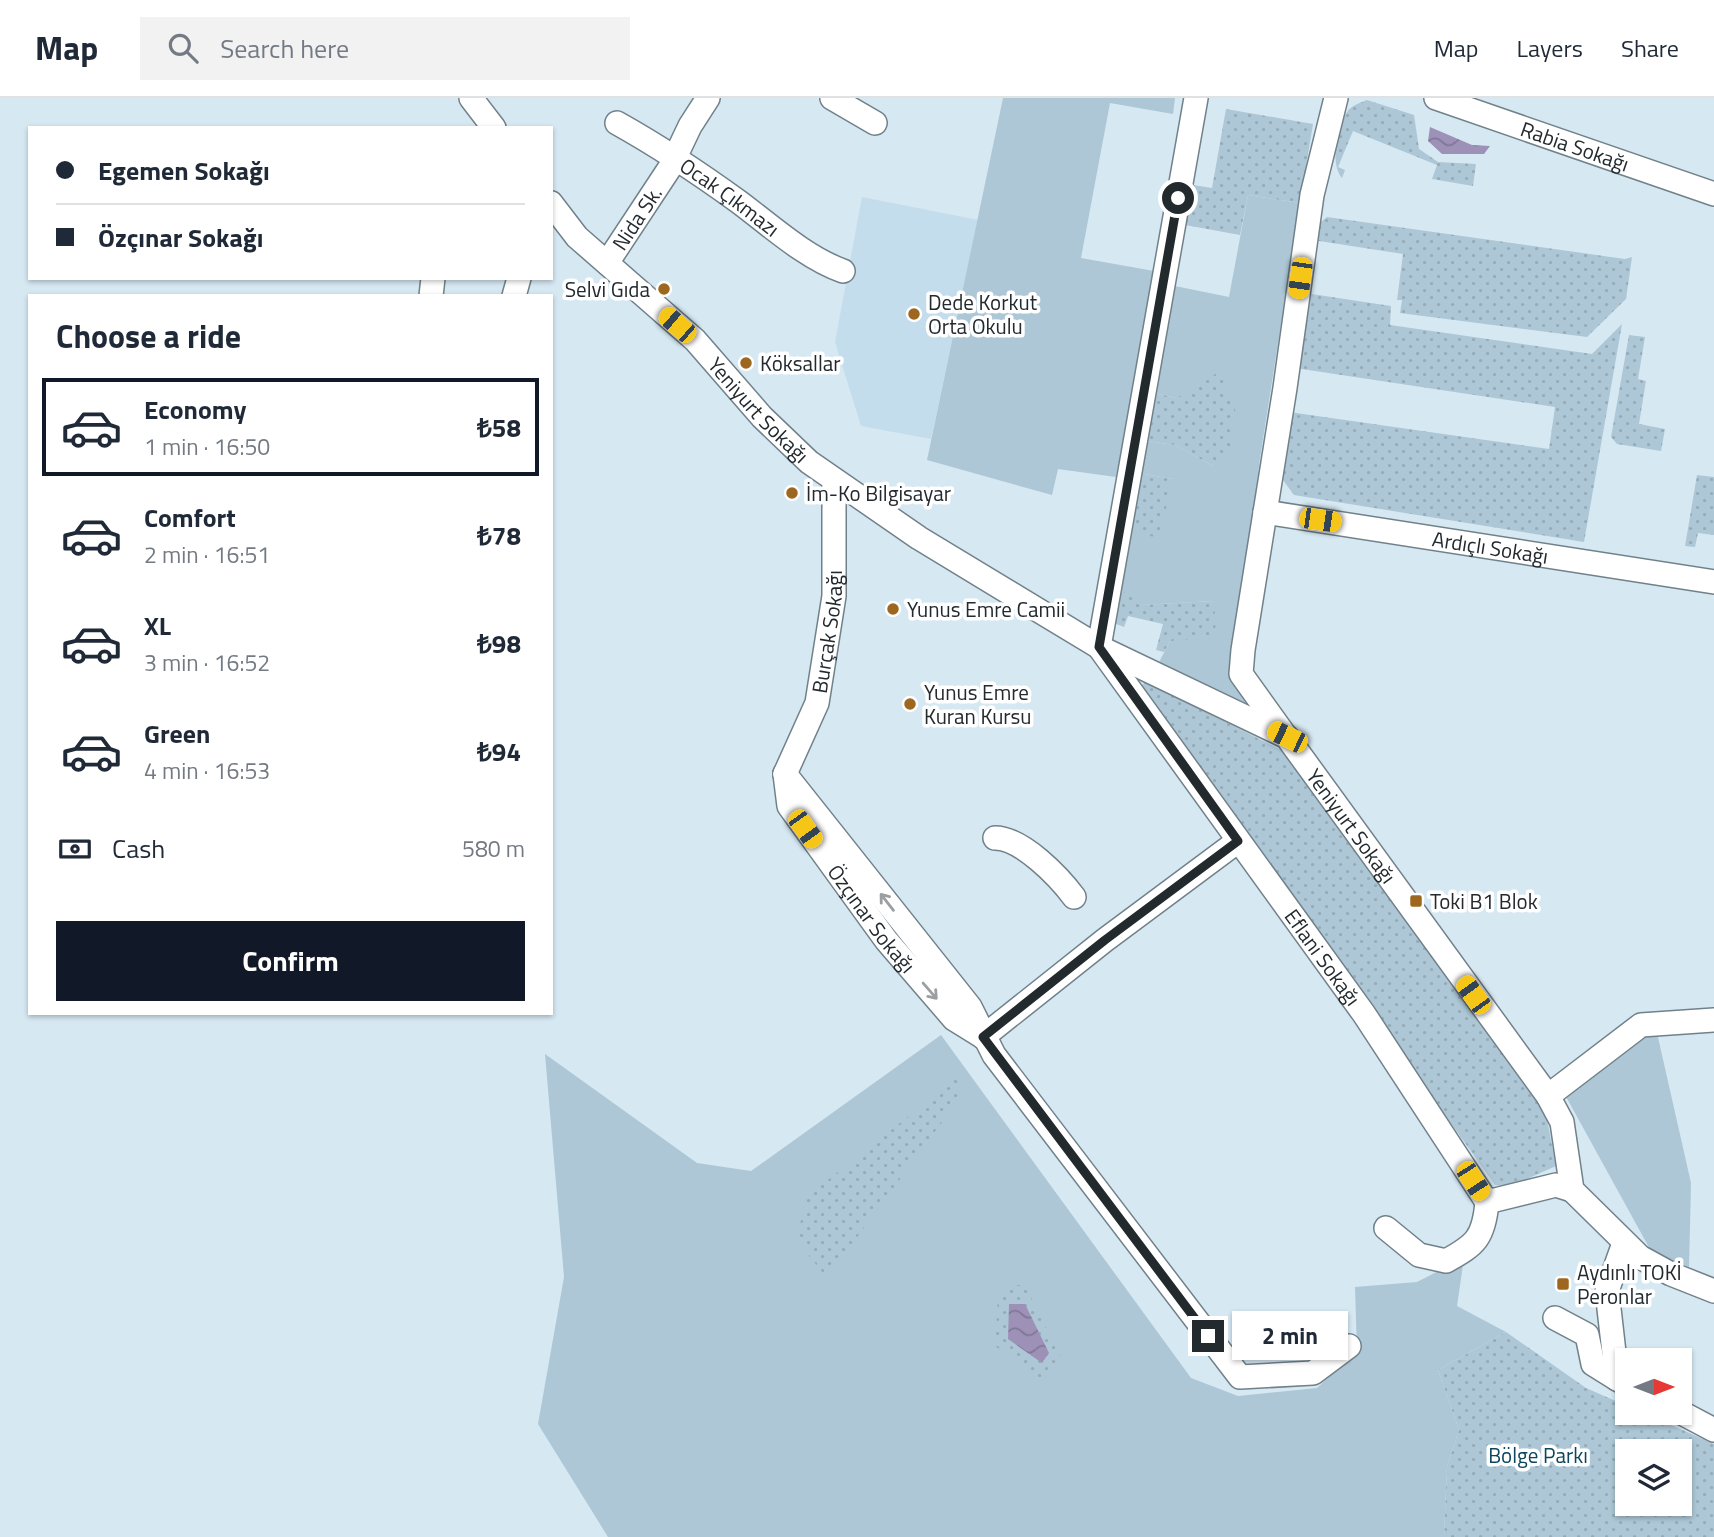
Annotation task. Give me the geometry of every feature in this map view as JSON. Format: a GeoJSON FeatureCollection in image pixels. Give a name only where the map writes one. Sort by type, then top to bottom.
{"type":"FeatureCollection","features":[{"type":"Feature","properties":{"kind":"street"},"geometry":{"type":"LineString","coordinates":[[471,98],[492,126]]}},
{"type":"Feature","properties":{"kind":"street","name":"Nida Sk."},"geometry":{"type":"LineString","coordinates":[[607,263],[676,156],[708,98]]}},
{"type":"Feature","properties":{"kind":"street"},"geometry":{"type":"LineString","coordinates":[[832,98],[875,123]]}},
{"type":"Feature","properties":{"kind":"street"},"geometry":{"type":"LineString","coordinates":[[1099,647],[1196,98]]}},
{"type":"Feature","properties":{"kind":"street"},"geometry":{"type":"LineString","coordinates":[[1287,737],[1241,674],[1312,195],[1336,98]]}},
{"type":"Feature","properties":{"kind":"street","name":"Rabia Sokağı"},"geometry":{"type":"LineString","coordinates":[[1436,98],[1714,194]]}},
{"type":"Feature","properties":{"kind":"street","name":"Ocak Çıkmazı"},"geometry":{"type":"LineString","coordinates":[[617,123],[676,156],[780,233],[832,267],[843,271]]}},
{"type":"Feature","properties":{"kind":"street","name":"Yeniyurt Sokağı"},"geometry":{"type":"LineString","coordinates":[[553,206],[577,237],[695,340],[762,417],[809,463],[919,538],[1099,647],[1287,737],[1548,1096],[1562,1122],[1572,1190]]}},
{"type":"Feature","properties":{"kind":"street","name":"Burçak Sokağı"},"geometry":{"type":"LineString","coordinates":[[785,774],[817,703],[834,596],[834,480]]}},
{"type":"Feature","properties":{"kind":"street","name":"Ardıçlı Sokağı"},"geometry":{"type":"LineString","coordinates":[[1265,512],[1714,582]]}},
{"type":"Feature","properties":{"kind":"street","name":"Eflani Sokağı"},"geometry":{"type":"LineString","coordinates":[[1099,647],[1364,1013],[1487,1202]]}},
{"type":"Feature","properties":{"kind":"street","name":"Özçınar Sokağı"},"geometry":{"type":"LineString","coordinates":[[785,774],[789,806],[886,940],[954,1019],[983,1037],[1240,1377],[1313,1373],[1349,1346]]}},
{"type":"Feature","properties":{"kind":"street"},"geometry":{"type":"LineString","coordinates":[[995,838],[1003,838],[1037,859],[1060,878],[1074,897]]}},
{"type":"Feature","properties":{"kind":"street"},"geometry":{"type":"LineString","coordinates":[[983,1037],[1105,940],[1238,841]]}},
{"type":"Feature","properties":{"kind":"street"},"geometry":{"type":"LineString","coordinates":[[1548,1096],[1641,1025],[1714,1020]]}},
{"type":"Feature","properties":{"kind":"street"},"geometry":{"type":"LineString","coordinates":[[1387,1228],[1419,1255],[1446,1261],[1469,1248],[1485,1228],[1487,1202],[1556,1185],[1572,1190],[1640,1257],[1671,1274],[1714,1291]]}},
{"type":"Feature","properties":{"kind":"street"},"geometry":{"type":"LineString","coordinates":[[1616,1348],[1607,1291],[1625,1243]]}},
{"type":"Feature","properties":{"kind":"street"},"geometry":{"type":"LineString","coordinates":[[1555,1318],[1587,1335],[1592,1364],[1615,1378]]}},
{"type":"Feature","properties":{"kind":"street"},"geometry":{"type":"LineString","coordinates":[[1692,1418],[1714,1430]]}},
{"type":"Feature","properties":{"kind":"shaded area"},"geometry":{"type":"Polygon","coordinates":[[[862,197],[978,220],[931,439],[861,426],[835,342],[862,197]]]}},
{"type":"Feature","properties":{"kind":"green space"},"geometry":{"type":"Polygon","coordinates":[[[1003,98],[1175,98],[1173,114],[1110,103],[1081,258],[1154,271],[1116,477],[1058,469],[1052,495],[927,460],[1003,98]]]}},
{"type":"Feature","properties":{"kind":"green space"},"geometry":{"type":"Polygon","coordinates":[[[1367,100],[1414,115],[1419,149],[1438,162],[1476,164],[1473,186],[1432,179],[1437,165],[1353,131],[1338,167],[1345,170],[1342,178],[1338,172],[1335,155],[1340,126],[1349,110],[1367,100]]]}},
{"type":"Feature","properties":{"kind":"green space"},"geometry":{"type":"Polygon","coordinates":[[[1226,109],[1313,124],[1300,203],[1248,195],[1240,235],[1180,224],[1187,184],[1212,188],[1226,109]]]}},
{"type":"Feature","properties":{"kind":"green space"},"geometry":{"type":"Polygon","coordinates":[[[1248,195],[1300,203],[1260,458],[1236,656],[1235,677],[1250,707],[1247,710],[1156,668],[1170,641],[1214,601],[1140,605],[1120,593],[1124,531],[1172,479],[1134,472],[1140,440],[1175,445],[1213,466],[1177,398],[1149,392],[1170,285],[1229,297],[1248,195]]]}},
{"type":"Feature","properties":{"kind":"green space"},"geometry":{"type":"Polygon","coordinates":[[[1327,217],[1625,259],[1632,257],[1626,299],[1587,337],[1400,313],[1402,300],[1397,300],[1403,254],[1313,240],[1315,227],[1327,217]]]}},
{"type":"Feature","properties":{"kind":"green space"},"geometry":{"type":"Polygon","coordinates":[[[1305,293],[1391,306],[1390,325],[1592,354],[1622,324],[1584,542],[1294,495],[1280,476],[1289,412],[1549,449],[1555,407],[1295,368],[1305,293]]]}},
{"type":"Feature","properties":{"kind":"green space"},"geometry":{"type":"Polygon","coordinates":[[[1629,335],[1645,337],[1638,379],[1646,381],[1639,424],[1665,429],[1661,451],[1617,444],[1611,437],[1629,335]]]}},
{"type":"Feature","properties":{"kind":"green space"},"geometry":{"type":"Polygon","coordinates":[[[1220,371],[1238,417],[1226,423],[1236,443],[1213,466],[1175,445],[1140,440],[1149,392],[1177,398],[1220,371]]]}},
{"type":"Feature","properties":{"kind":"green space"},"geometry":{"type":"Polygon","coordinates":[[[1134,472],[1172,479],[1160,538],[1124,531],[1134,472]]]}},
{"type":"Feature","properties":{"kind":"green space"},"geometry":{"type":"Polygon","coordinates":[[[1697,475],[1714,477],[1714,535],[1698,533],[1695,547],[1685,546],[1697,475]]]}},
{"type":"Feature","properties":{"kind":"green space"},"geometry":{"type":"Polygon","coordinates":[[[1136,592],[1140,605],[1214,601],[1216,637],[1170,641],[1164,652],[1156,650],[1163,624],[1128,616],[1124,627],[1111,622],[1120,593],[1136,592]]]}},
{"type":"Feature","properties":{"kind":"green space"},"geometry":{"type":"Polygon","coordinates":[[[1147,682],[1281,750],[1545,1109],[1556,1166],[1509,1187],[1495,1185],[1139,686],[1147,682]]]}},
{"type":"Feature","properties":{"kind":"green space"},"geometry":{"type":"Polygon","coordinates":[[[1642,1033],[1657,1033],[1691,1183],[1689,1267],[1651,1251],[1564,1093],[1642,1033]]]}},
{"type":"Feature","properties":{"kind":"green space"},"geometry":{"type":"Polygon","coordinates":[[[941,1035],[1191,1378],[1238,1396],[1317,1388],[1357,1351],[1355,1287],[1417,1282],[1464,1258],[1457,1306],[1506,1332],[1438,1370],[1459,1430],[1447,1466],[1444,1537],[608,1537],[538,1424],[564,1277],[545,1054],[697,1163],[751,1171],[941,1035]]]}},
{"type":"Feature","properties":{"kind":"green space"},"geometry":{"type":"Polygon","coordinates":[[[958,1077],[959,1099],[827,1278],[797,1241],[805,1198],[958,1077]]]}},
{"type":"Feature","properties":{"kind":"green space"},"geometry":{"type":"Polygon","coordinates":[[[1017,1285],[1025,1285],[1060,1356],[1043,1380],[995,1346],[998,1296],[1017,1285]]]}},
{"type":"Feature","properties":{"kind":"green space","name":"Bölge Parkı"},"geometry":{"type":"Polygon","coordinates":[[[1506,1332],[1586,1388],[1615,1401],[1615,1425],[1671,1425],[1714,1444],[1714,1537],[1444,1537],[1447,1466],[1459,1430],[1438,1370],[1506,1332]]]}},
{"type":"Feature","properties":{"kind":"water"},"geometry":{"type":"Polygon","coordinates":[[[1430,127],[1472,145],[1490,146],[1484,154],[1442,154],[1428,141],[1430,127]]]}},
{"type":"Feature","properties":{"kind":"water"},"geometry":{"type":"Polygon","coordinates":[[[1009,1304],[1025,1304],[1049,1353],[1042,1363],[1008,1339],[1009,1304]]]}},
{"type":"Feature","properties":{"kind":"place","name":"Selvi Gıda"},"geometry":{"type":"Point","coordinates":[664,289]}},
{"type":"Feature","properties":{"kind":"place","name":"Dede Korkut Orta Okulu"},"geometry":{"type":"Point","coordinates":[914,314]}},
{"type":"Feature","properties":{"kind":"place","name":"Köksallar"},"geometry":{"type":"Point","coordinates":[746,363]}},
{"type":"Feature","properties":{"kind":"place","name":"İm-Ko Bilgisayar"},"geometry":{"type":"Point","coordinates":[792,493]}},
{"type":"Feature","properties":{"kind":"place","name":"Yunus Emre Camii"},"geometry":{"type":"Point","coordinates":[893,609]}},
{"type":"Feature","properties":{"kind":"place","name":"Yunus Emre Kuran Kursu"},"geometry":{"type":"Point","coordinates":[910,704]}},
{"type":"Feature","properties":{"kind":"place","name":"Toki B1 Blok"},"geometry":{"type":"Point","coordinates":[1416,901]}},
{"type":"Feature","properties":{"kind":"place","name":"Aydınlı TOKİ Peronlar"},"geometry":{"type":"Point","coordinates":[1563,1284]}},
{"type":"Feature","properties":{"kind":"route"},"geometry":{"type":"LineString","coordinates":[[1178,198],[1099,647],[1238,841],[1105,940],[983,1037],[1208,1336]]}}]}
